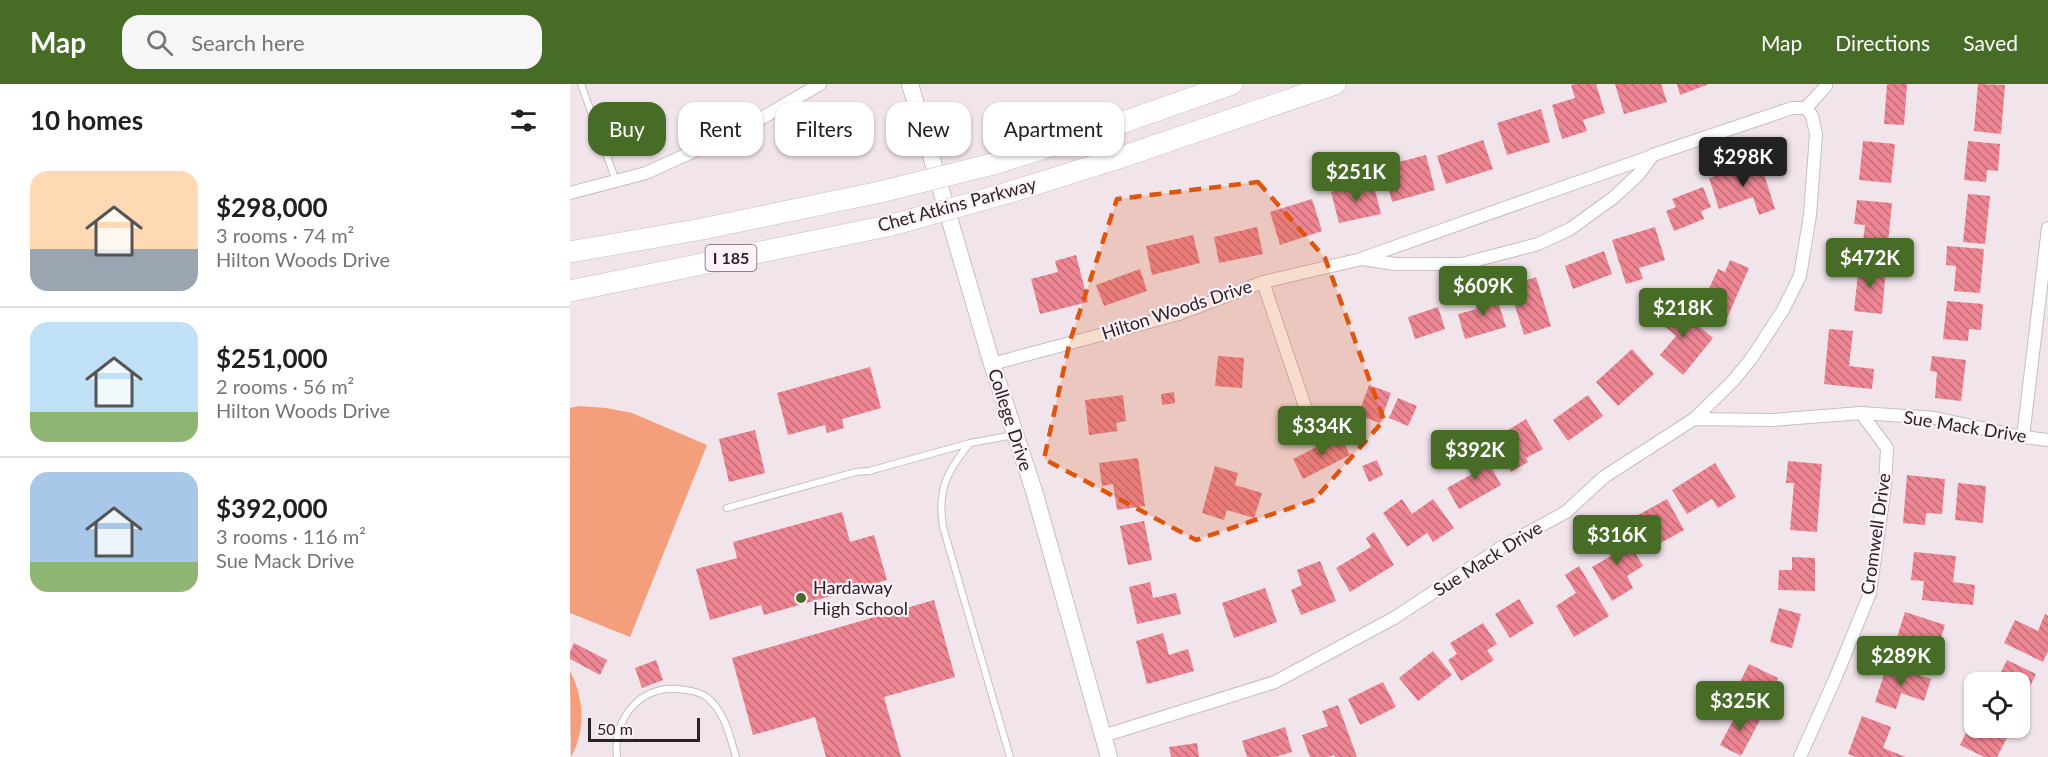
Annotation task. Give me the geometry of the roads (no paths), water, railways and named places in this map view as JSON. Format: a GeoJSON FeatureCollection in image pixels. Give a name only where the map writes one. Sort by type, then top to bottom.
{"type":"FeatureCollection","features":[{"type":"Feature","properties":{"kind":"highway","name":"Chet Atkins Parkway"},"geometry":{"type":"LineString","coordinates":[[570,252],[702,229],[880,192],[997,163],[1098,131],[1232,84]]}},
{"type":"Feature","properties":{"kind":"highway","name":"Chet Atkins Parkway"},"geometry":{"type":"LineString","coordinates":[[570,291],[891,225],[1007,193],[1119,158],[1335,84]]}},
{"type":"Feature","properties":{"kind":"street","name":"College Drive"},"geometry":{"type":"LineString","coordinates":[[910,84],[992,364],[1034,491],[1109,757]]}},
{"type":"Feature","properties":{"kind":"street"},"geometry":{"type":"LineString","coordinates":[[570,193],[646,173],[745,128],[814,86]]}},
{"type":"Feature","properties":{"kind":"street"},"geometry":{"type":"LineString","coordinates":[[1694,419],[1732,382],[1751,359],[1783,310],[1800,276],[1810,215],[1816,134],[1812,116],[1806,108],[1826,86]]}},
{"type":"Feature","properties":{"kind":"street","name":"Hilton Woods Drive"},"geometry":{"type":"LineString","coordinates":[[992,364],[1179,314],[1263,282],[1362,259],[1683,144],[1792,108],[1806,108]]}},
{"type":"Feature","properties":{"kind":"street","name":"Hilton Woods Drive"},"geometry":{"type":"LineString","coordinates":[[1362,259],[1395,264],[1462,264],[1538,244],[1570,229],[1612,198],[1639,174],[1653,155]]}},
{"type":"Feature","properties":{"kind":"street"},"geometry":{"type":"LineString","coordinates":[[2023,437],[2048,228]]}},
{"type":"Feature","properties":{"kind":"street"},"geometry":{"type":"LineString","coordinates":[[1263,282],[1315,436]]}},
{"type":"Feature","properties":{"kind":"street","name":"Sue Mack Drive"},"geometry":{"type":"LineString","coordinates":[[1103,736],[1275,682],[1394,618],[1502,547],[1566,512],[1604,477],[1694,419],[1773,420],[1861,413],[1935,418],[2023,437],[2048,440]]}},
{"type":"Feature","properties":{"kind":"street","name":"Cromwell Drive"},"geometry":{"type":"LineString","coordinates":[[1800,757],[1870,593],[1885,486],[1887,448],[1861,413]]}},
{"type":"Feature","properties":{"kind":"lane"},"geometry":{"type":"LineString","coordinates":[[581,84],[616,181]]}},
{"type":"Feature","properties":{"kind":"lane"},"geometry":{"type":"LineString","coordinates":[[727,508],[856,472],[869,471],[970,444],[1015,435]]}},
{"type":"Feature","properties":{"kind":"lane"},"geometry":{"type":"LineString","coordinates":[[970,444],[952,464],[943,488],[940,508],[942,527],[1010,757]]}},
{"type":"Feature","properties":{"kind":"lane"},"geometry":{"type":"LineString","coordinates":[[617,757],[617,734],[625,715],[637,701],[654,691],[672,688],[690,690],[705,696],[719,711],[729,730],[736,757]]}},
{"type":"Feature","properties":{"kind":"place","name":"Hardaway High School"},"geometry":{"type":"Point","coordinates":[801,598]}}]}
